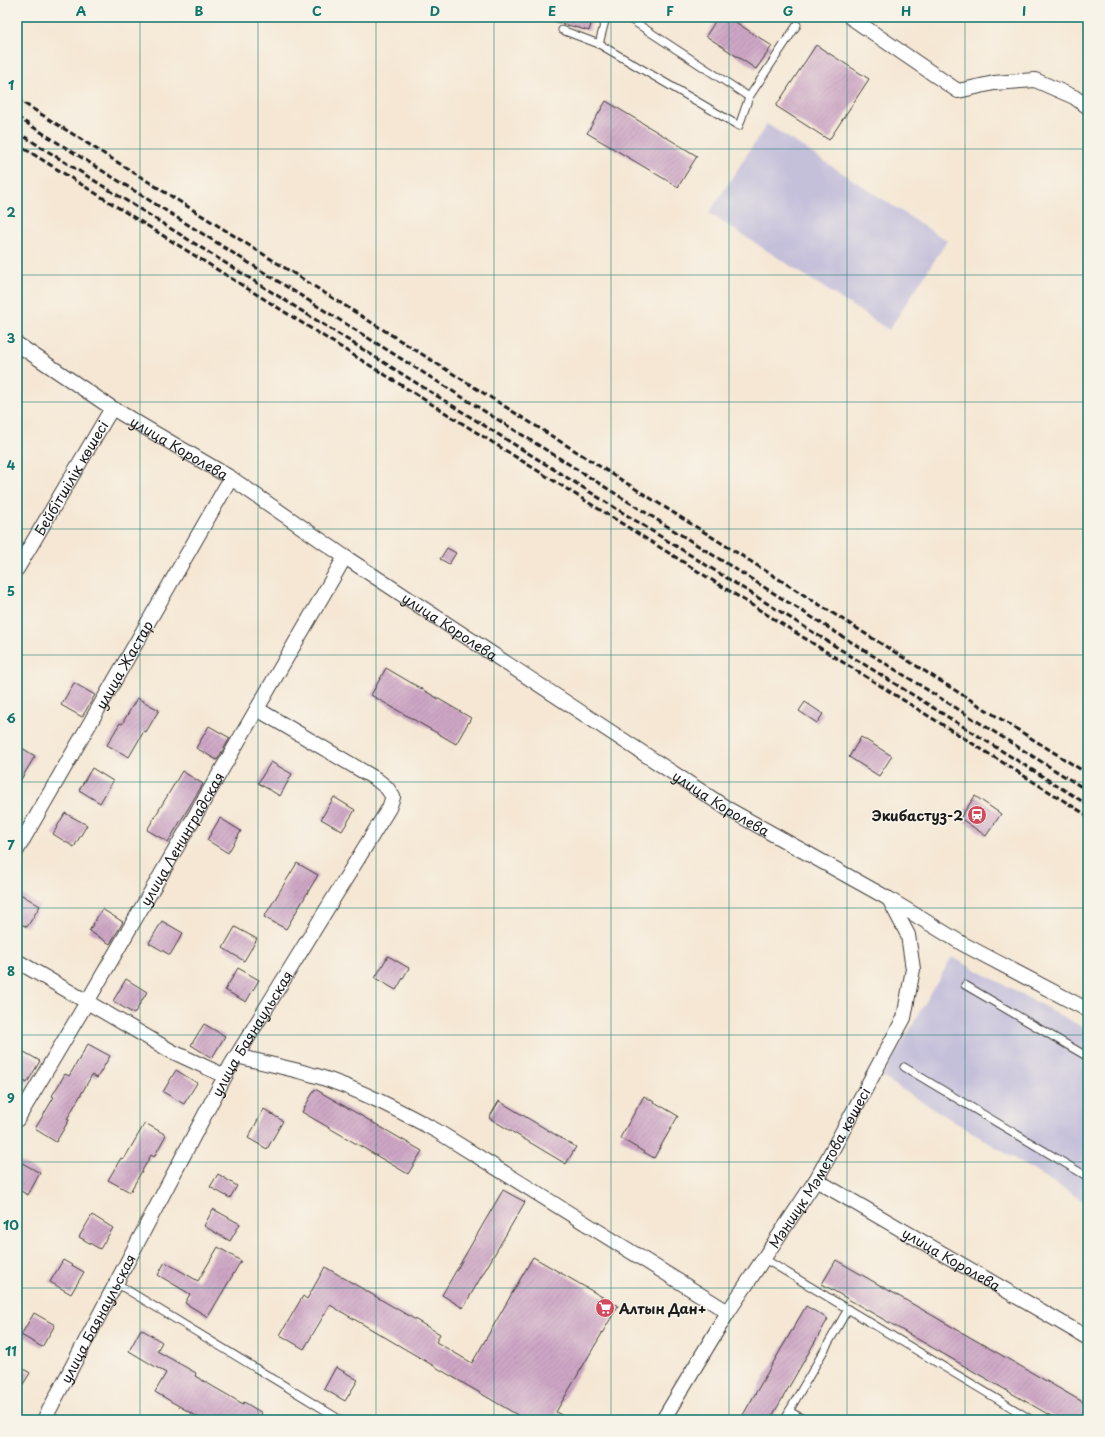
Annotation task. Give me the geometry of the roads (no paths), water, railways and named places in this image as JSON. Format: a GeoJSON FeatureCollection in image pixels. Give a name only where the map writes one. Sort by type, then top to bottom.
{"type":"FeatureCollection","features":[{"type":"Feature","properties":{"kind":"street"},"geometry":{"type":"LineString","coordinates":[[850,17],[958,91],[994,84],[1035,80],[1074,98],[1088,107]]}},
{"type":"Feature","properties":{"kind":"street","name":"улица Королева"},"geometry":{"type":"LineString","coordinates":[[17,344],[112,408],[231,478],[345,557],[728,809],[889,899],[963,944],[1088,1010]]}},
{"type":"Feature","properties":{"kind":"street","name":"Бейбітшілік көшесі"},"geometry":{"type":"LineString","coordinates":[[17,569],[112,408]]}},
{"type":"Feature","properties":{"kind":"street","name":"улица Жастар"},"geometry":{"type":"LineString","coordinates":[[17,850],[231,478]]}},
{"type":"Feature","properties":{"kind":"street","name":"улица Ленинградская"},"geometry":{"type":"LineString","coordinates":[[17,1120],[345,557]]}},
{"type":"Feature","properties":{"kind":"street","name":"улица Баянаульская"},"geometry":{"type":"LineString","coordinates":[[44,1420],[236,1056],[389,808],[393,797],[387,788],[376,779],[257,709]]}},
{"type":"Feature","properties":{"kind":"street","name":"Мәншүк Мәметова көшесі"},"geometry":{"type":"LineString","coordinates":[[663,1420],[728,1312],[816,1180],[904,1018],[912,969],[908,935],[889,899]]}},
{"type":"Feature","properties":{"kind":"street"},"geometry":{"type":"LineString","coordinates":[[17,961],[171,1051],[225,1076]]}},
{"type":"Feature","properties":{"kind":"street"},"geometry":{"type":"LineString","coordinates":[[236,1056],[317,1076],[342,1085],[392,1107],[437,1131],[728,1312]]}},
{"type":"Feature","properties":{"kind":"street","name":"улица Королева"},"geometry":{"type":"LineString","coordinates":[[816,1180],[1088,1338]]}},
{"type":"Feature","properties":{"kind":"lane"},"geometry":{"type":"LineString","coordinates":[[599,44],[606,17]]}},
{"type":"Feature","properties":{"kind":"lane"},"geometry":{"type":"LineString","coordinates":[[627,17],[749,97]]}},
{"type":"Feature","properties":{"kind":"lane"},"geometry":{"type":"LineString","coordinates":[[562,30],[599,44],[738,126],[749,97],[797,25]]}},
{"type":"Feature","properties":{"kind":"lane"},"geometry":{"type":"LineString","coordinates":[[964,984],[1088,1057]]}},
{"type":"Feature","properties":{"kind":"lane"},"geometry":{"type":"LineString","coordinates":[[904,1067],[1088,1177]]}},
{"type":"Feature","properties":{"kind":"lane"},"geometry":{"type":"LineString","coordinates":[[763,1258],[1032,1420]]}},
{"type":"Feature","properties":{"kind":"lane"},"geometry":{"type":"LineString","coordinates":[[116,1283],[341,1420]]}},
{"type":"Feature","properties":{"kind":"lane"},"geometry":{"type":"LineString","coordinates":[[784,1420],[848,1309]]}},
{"type":"Feature","properties":{"kind":"lane"},"geometry":{"type":"LineString","coordinates":[[789,1411],[805,1420]]}},
{"type":"Feature","properties":{"kind":"railway"},"geometry":{"type":"LineString","coordinates":[[17,99],[1088,774]]}},
{"type":"Feature","properties":{"kind":"railway"},"geometry":{"type":"LineString","coordinates":[[17,117],[1088,791]]}},
{"type":"Feature","properties":{"kind":"railway"},"geometry":{"type":"LineString","coordinates":[[17,132],[1088,805]]}},
{"type":"Feature","properties":{"kind":"railway"},"geometry":{"type":"LineString","coordinates":[[17,144],[1088,816]]}},
{"type":"Feature","properties":{"kind":"place","name":"Экибастуз-2"},"geometry":{"type":"Point","coordinates":[977,815]}},
{"type":"Feature","properties":{"kind":"place","name":"Алтын Дан+"},"geometry":{"type":"Point","coordinates":[605,1308]}}]}
